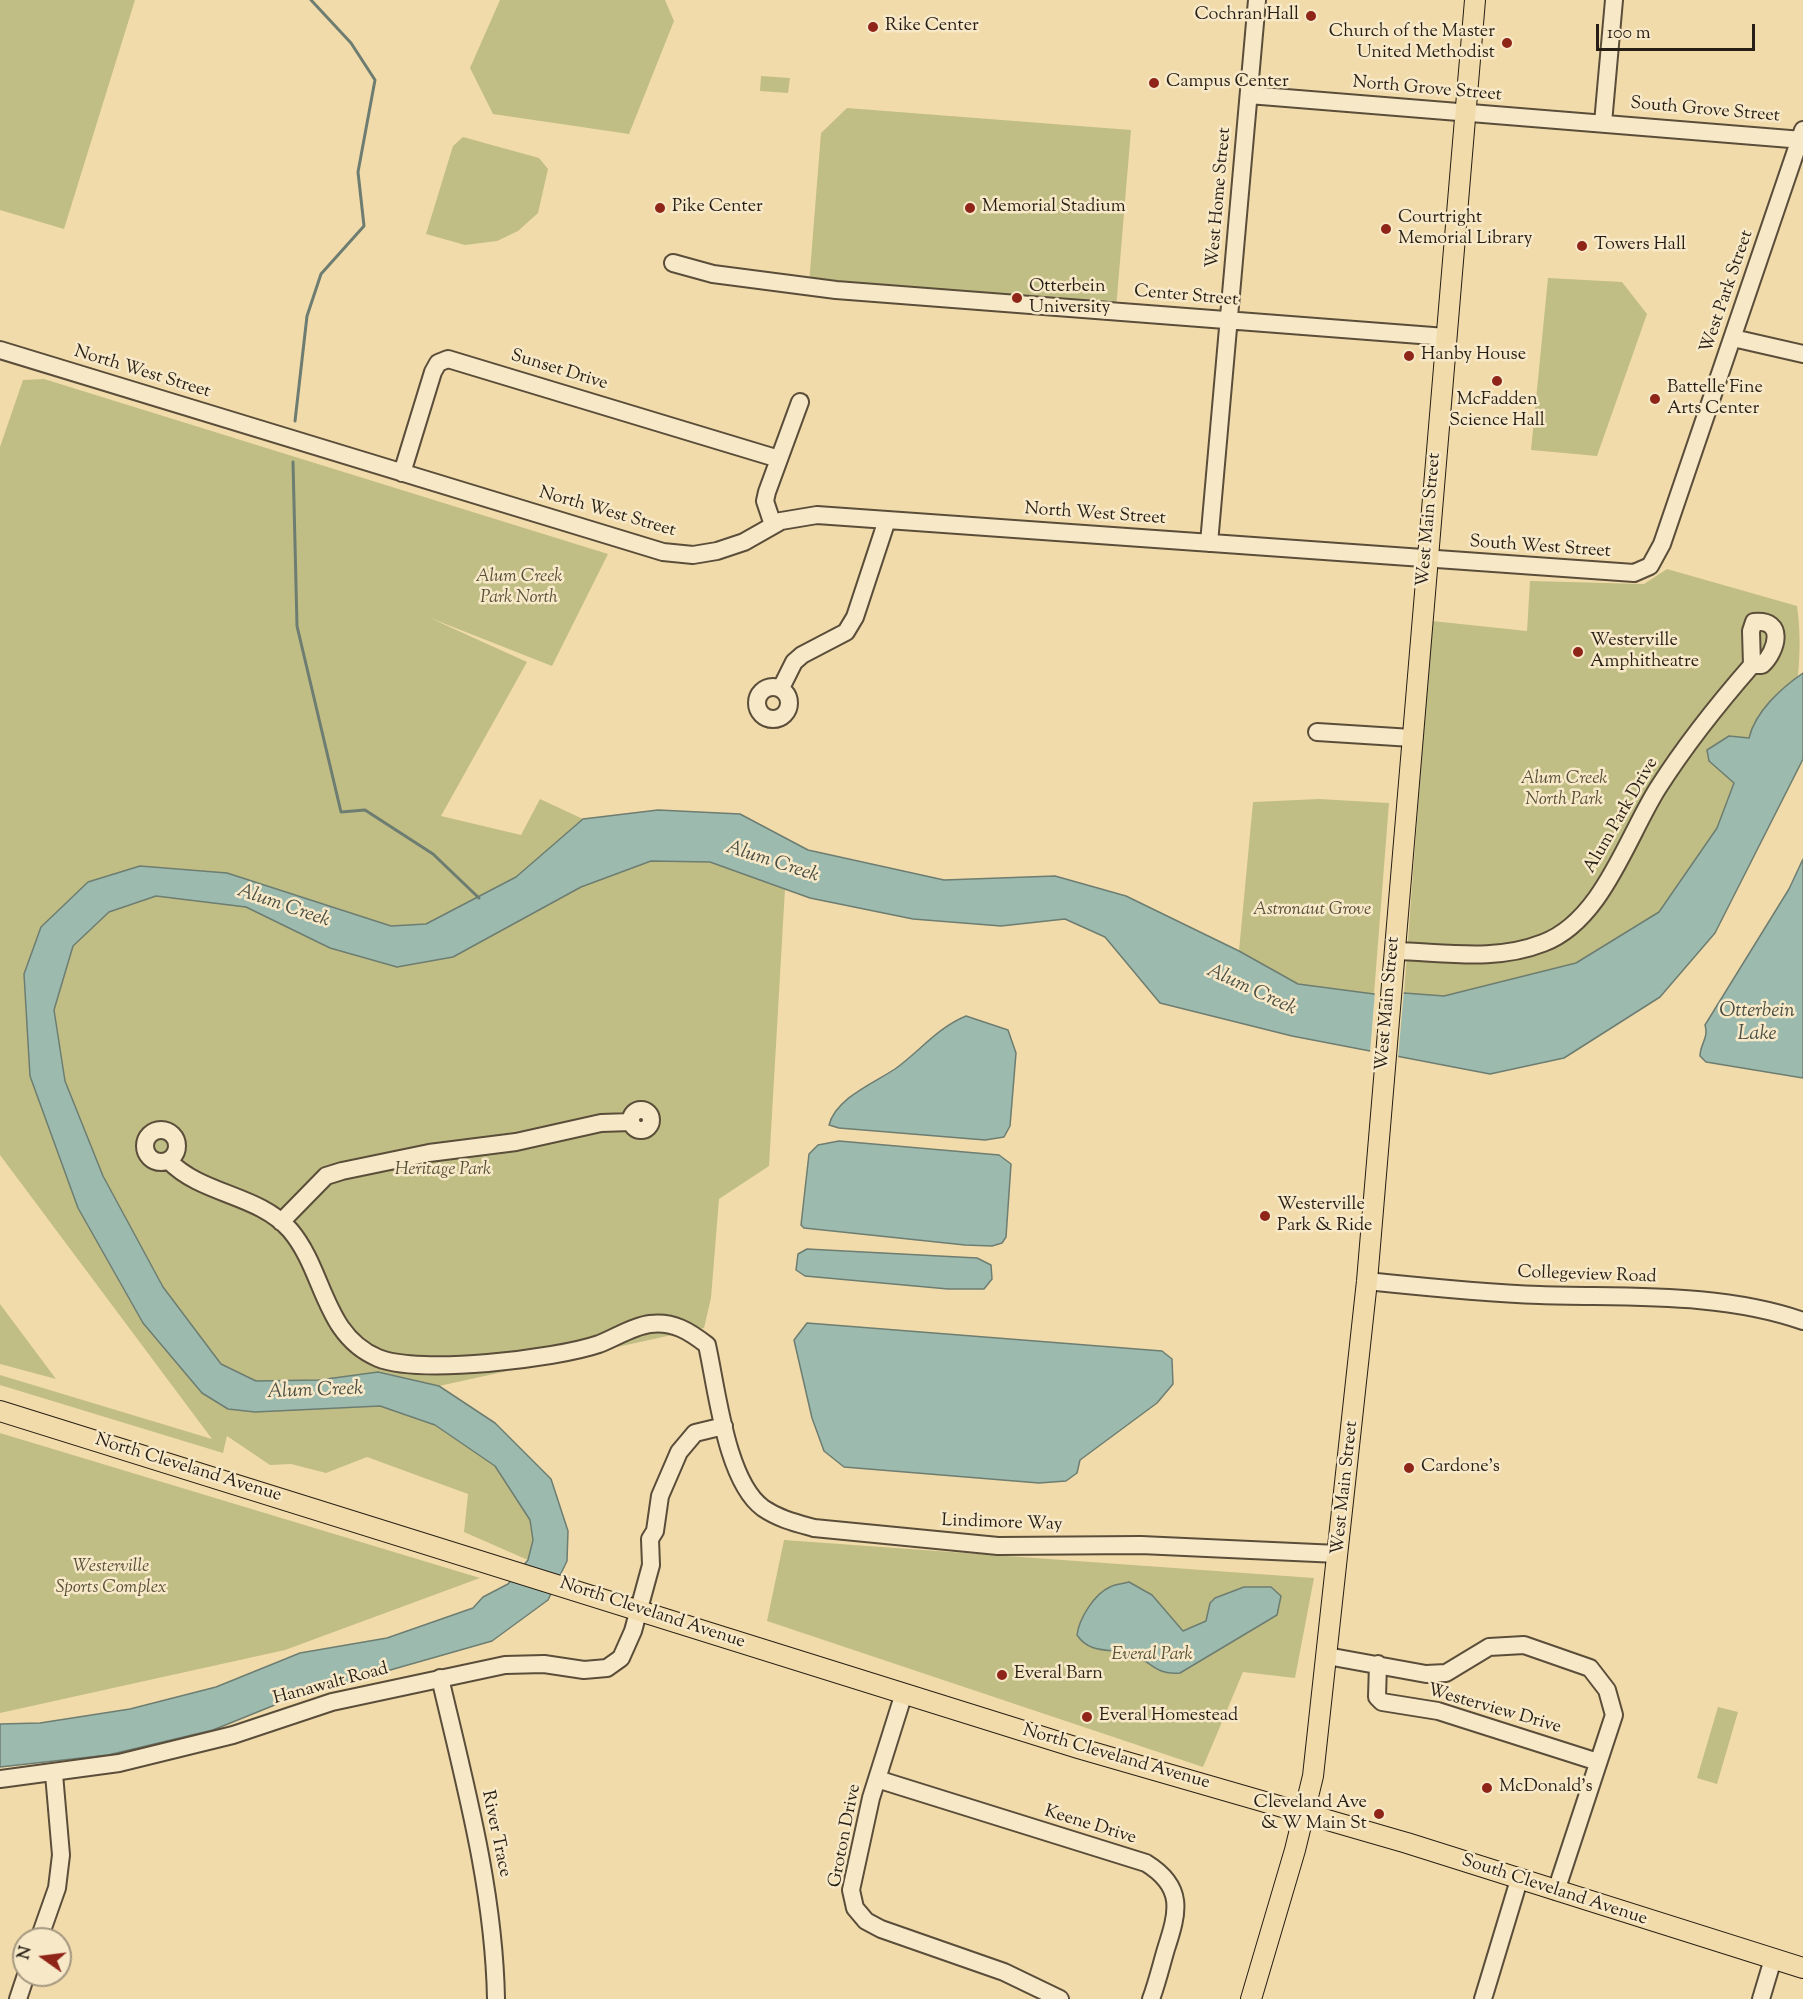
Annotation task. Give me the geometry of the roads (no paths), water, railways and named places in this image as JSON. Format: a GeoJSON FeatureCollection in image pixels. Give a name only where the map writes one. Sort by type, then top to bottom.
{"type":"FeatureCollection","features":[{"type":"Feature","properties":{"kind":"main road","name":"West Main Street"},"geometry":{"type":"LineString","coordinates":[[1251,1999],[1313,1776],[1327,1656],[1367,1281],[1475,0]]}},
{"type":"Feature","properties":{"kind":"main road","name":"North Cleveland Avenue"},"geometry":{"type":"LineString","coordinates":[[0,1411],[904,1694],[1304,1814]]}},
{"type":"Feature","properties":{"kind":"main road","name":"South Cleveland Avenue"},"geometry":{"type":"LineString","coordinates":[[1304,1814],[1803,1968]]}},
{"type":"Feature","properties":{"kind":"street","name":"West Home Street"},"geometry":{"type":"LineString","coordinates":[[1209,543],[1257,0]]}},
{"type":"Feature","properties":{"kind":"street"},"geometry":{"type":"LineString","coordinates":[[1603,123],[1614,0]]}},
{"type":"Feature","properties":{"kind":"street","name":"North Grove Street"},"geometry":{"type":"LineString","coordinates":[[1249,95],[1603,123]]}},
{"type":"Feature","properties":{"kind":"street","name":"South Grove Street"},"geometry":{"type":"LineString","coordinates":[[1603,123],[1802,136]]}},
{"type":"Feature","properties":{"kind":"street","name":"West Park Street"},"geometry":{"type":"LineString","coordinates":[[1650,566],[1662,544],[1802,136]]}},
{"type":"Feature","properties":{"kind":"street","name":"Center Street"},"geometry":{"type":"LineString","coordinates":[[672,263],[713,274],[836,290],[1446,337]]}},
{"type":"Feature","properties":{"kind":"street"},"geometry":{"type":"LineString","coordinates":[[1733,338],[1803,354]]}},
{"type":"Feature","properties":{"kind":"street","name":"North West Street"},"geometry":{"type":"LineString","coordinates":[[0,350],[663,552],[693,555],[717,551],[744,542],[790,518],[817,515],[1426,560]]}},
{"type":"Feature","properties":{"kind":"street","name":"Sunset Drive"},"geometry":{"type":"LineString","coordinates":[[402,473],[433,372],[438,363],[448,359],[779,459]]}},
{"type":"Feature","properties":{"kind":"street"},"geometry":{"type":"LineString","coordinates":[[774,525],[765,501],[800,402]]}},
{"type":"Feature","properties":{"kind":"street"},"geometry":{"type":"LineString","coordinates":[[781,688],[794,662],[802,655],[846,632],[855,617],[887,520]]}},
{"type":"Feature","properties":{"kind":"street","name":"South West Street"},"geometry":{"type":"LineString","coordinates":[[1426,560],[1621,573],[1643,571],[1650,566]]}},
{"type":"Feature","properties":{"kind":"street","name":"Alum Park Drive"},"geometry":{"type":"LineString","coordinates":[[1393,960],[1519,951],[1546,942],[1575,921],[1605,887],[1657,789],[1713,710],[1752,665]]}},
{"type":"Feature","properties":{"kind":"street"},"geometry":{"type":"LineString","coordinates":[[1317,732],[1412,738]]}},
{"type":"Feature","properties":{"kind":"street"},"geometry":{"type":"LineString","coordinates":[[281,1222],[326,1176],[342,1171],[429,1153],[516,1142],[601,1123],[631,1122]]}},
{"type":"Feature","properties":{"kind":"street","name":"Lindimore Way"},"geometry":{"type":"LineString","coordinates":[[169,1161],[200,1182],[253,1203],[281,1222],[298,1240],[323,1297],[345,1335],[360,1348],[379,1358],[399,1364],[426,1366],[525,1359],[566,1353],[599,1344],[648,1324],[673,1325],[689,1331],[707,1345],[734,1468],[749,1493],[762,1507],[787,1521],[814,1528],[998,1546],[1151,1546],[1338,1554]]}},
{"type":"Feature","properties":{"kind":"street","name":"Collegeview Road"},"geometry":{"type":"LineString","coordinates":[[1367,1281],[1527,1295],[1703,1299],[1778,1312],[1803,1321]]}},
{"type":"Feature","properties":{"kind":"street","name":"Hanawalt Road"},"geometry":{"type":"LineString","coordinates":[[0,1779],[54,1774],[186,1748],[332,1702],[440,1678],[524,1663],[584,1670],[607,1668],[616,1663],[625,1651],[639,1610],[651,1565],[650,1539],[655,1531],[664,1485],[686,1441],[695,1433],[724,1426]]}},
{"type":"Feature","properties":{"kind":"street","name":"Westerview Drive"},"geometry":{"type":"LineString","coordinates":[[1327,1656],[1426,1674],[1446,1673],[1489,1647],[1524,1645],[1590,1668],[1607,1690],[1614,1715],[1556,1892]]}},
{"type":"Feature","properties":{"kind":"street","name":"Westerview Drive"},"geometry":{"type":"LineString","coordinates":[[1378,1664],[1377,1697],[1382,1702],[1438,1711],[1598,1762]]}},
{"type":"Feature","properties":{"kind":"street","name":"River Trace"},"geometry":{"type":"LineString","coordinates":[[440,1678],[485,1876],[495,1952],[496,1999]]}},
{"type":"Feature","properties":{"kind":"street","name":"Groton Drive"},"geometry":{"type":"LineString","coordinates":[[904,1694],[877,1779],[851,1890],[855,1908],[866,1922],[881,1929],[1004,1972],[1060,1999]]}},
{"type":"Feature","properties":{"kind":"street"},"geometry":{"type":"LineString","coordinates":[[43,1927],[57,1888],[61,1855],[54,1774]]}},
{"type":"Feature","properties":{"kind":"street","name":"Keene Drive"},"geometry":{"type":"LineString","coordinates":[[877,1779],[1146,1863],[1160,1872],[1174,1892],[1176,1917],[1151,1999]]}},
{"type":"Feature","properties":{"kind":"street"},"geometry":{"type":"LineString","coordinates":[[1483,1999],[1519,1880]]}},
{"type":"Feature","properties":{"kind":"street"},"geometry":{"type":"LineString","coordinates":[[1761,1999],[1773,1959]]}},
{"type":"Feature","properties":{"kind":"water","name":"Alum Creek"},"geometry":{"type":"Polygon","coordinates":[[[1803,673],[1803,759],[1715,933],[1660,997],[1564,1058],[1490,1074],[1292,1036],[1160,1003],[1105,937],[1065,919],[1001,926],[913,919],[810,898],[710,862],[651,861],[581,887],[453,957],[397,967],[330,948],[246,907],[156,896],[109,912],[73,946],[54,1010],[65,1081],[103,1176],[163,1287],[221,1364],[256,1381],[319,1380],[378,1372],[439,1386],[495,1423],[551,1479],[568,1531],[567,1561],[548,1600],[492,1641],[292,1698],[213,1730],[108,1755],[0,1767],[0,1724],[40,1723],[130,1709],[216,1687],[300,1653],[387,1638],[473,1608],[483,1597],[508,1584],[528,1560],[533,1540],[530,1520],[495,1466],[435,1425],[380,1406],[255,1412],[228,1409],[202,1393],[143,1323],[78,1208],[30,1076],[24,974],[41,927],[88,882],[140,866],[227,873],[391,926],[426,924],[516,877],[583,819],[658,810],[740,814],[808,850],[944,880],[1055,876],[1126,896],[1239,951],[1298,984],[1374,994],[1404,993],[1444,996],[1576,963],[1659,912],[1717,828],[1734,783],[1709,761],[1707,750],[1729,736],[1749,738],[1757,719],[1770,701],[1803,673]]]}},
{"type":"Feature","properties":{"kind":"water","name":"Otterbein Lake"},"geometry":{"type":"Polygon","coordinates":[[[1803,859],[1803,1078],[1706,1062],[1700,1056],[1706,1034],[1705,1025],[1789,889],[1803,859]]]}},
{"type":"Feature","properties":{"kind":"water"},"geometry":{"type":"Polygon","coordinates":[[[966,1016],[1008,1030],[1016,1053],[1010,1126],[1004,1137],[985,1140],[839,1128],[829,1125],[833,1115],[847,1099],[895,1069],[937,1033],[966,1016]]]}},
{"type":"Feature","properties":{"kind":"water"},"geometry":{"type":"Polygon","coordinates":[[[839,1141],[999,1155],[1011,1164],[1006,1237],[1002,1243],[992,1246],[965,1245],[804,1228],[801,1225],[809,1154],[818,1145],[839,1141]]]}},
{"type":"Feature","properties":{"kind":"water"},"geometry":{"type":"Polygon","coordinates":[[[807,1249],[977,1258],[991,1265],[992,1279],[984,1289],[948,1289],[805,1276],[796,1270],[798,1254],[807,1249]]]}},
{"type":"Feature","properties":{"kind":"water"},"geometry":{"type":"Polygon","coordinates":[[[807,1323],[1162,1351],[1172,1359],[1173,1384],[1157,1403],[1080,1460],[1077,1473],[1066,1481],[1039,1483],[844,1467],[824,1451],[812,1418],[794,1340],[807,1323]]]}},
{"type":"Feature","properties":{"kind":"water"},"geometry":{"type":"Polygon","coordinates":[[[1129,1582],[1152,1595],[1183,1631],[1206,1621],[1210,1603],[1215,1598],[1244,1587],[1271,1587],[1281,1596],[1277,1615],[1180,1673],[1172,1673],[1160,1670],[1133,1655],[1089,1646],[1077,1635],[1084,1615],[1098,1595],[1112,1586],[1129,1582]]]}},
{"type":"Feature","properties":{"kind":"waterway"},"geometry":{"type":"LineString","coordinates":[[295,421],[307,316],[321,274],[364,226],[358,172],[375,80],[351,43],[311,0]]}},
{"type":"Feature","properties":{"kind":"waterway"},"geometry":{"type":"LineString","coordinates":[[293,462],[297,626],[341,812],[365,810],[433,854],[479,898]]}},
{"type":"Feature","properties":{"kind":"place","name":"Cochran Hall"},"geometry":{"type":"Point","coordinates":[1311,16]}},
{"type":"Feature","properties":{"kind":"place","name":"Rike Center"},"geometry":{"type":"Point","coordinates":[873,27]}},
{"type":"Feature","properties":{"kind":"place","name":"Church of the Master United Methodist"},"geometry":{"type":"Point","coordinates":[1507,43]}},
{"type":"Feature","properties":{"kind":"place","name":"Campus Center"},"geometry":{"type":"Point","coordinates":[1154,83]}},
{"type":"Feature","properties":{"kind":"place","name":"Pike Center"},"geometry":{"type":"Point","coordinates":[660,208]}},
{"type":"Feature","properties":{"kind":"place","name":"Memorial Stadium"},"geometry":{"type":"Point","coordinates":[970,208]}},
{"type":"Feature","properties":{"kind":"place","name":"Courtright Memorial Library"},"geometry":{"type":"Point","coordinates":[1386,229]}},
{"type":"Feature","properties":{"kind":"place","name":"Towers Hall"},"geometry":{"type":"Point","coordinates":[1582,246]}},
{"type":"Feature","properties":{"kind":"place","name":"Otterbein University"},"geometry":{"type":"Point","coordinates":[1017,298]}},
{"type":"Feature","properties":{"kind":"place","name":"Hanby House"},"geometry":{"type":"Point","coordinates":[1409,356]}},
{"type":"Feature","properties":{"kind":"place","name":"McFadden Science Hall"},"geometry":{"type":"Point","coordinates":[1497,381]}},
{"type":"Feature","properties":{"kind":"place","name":"Battelle Fine Arts Center"},"geometry":{"type":"Point","coordinates":[1655,399]}},
{"type":"Feature","properties":{"kind":"place","name":"Westerville Amphitheatre"},"geometry":{"type":"Point","coordinates":[1578,652]}},
{"type":"Feature","properties":{"kind":"place","name":"Westerville Park & Ride"},"geometry":{"type":"Point","coordinates":[1265,1216]}},
{"type":"Feature","properties":{"kind":"place","name":"Cardone's"},"geometry":{"type":"Point","coordinates":[1409,1468]}},
{"type":"Feature","properties":{"kind":"place","name":"Everal Barn"},"geometry":{"type":"Point","coordinates":[1002,1675]}},
{"type":"Feature","properties":{"kind":"place","name":"Everal Homestead"},"geometry":{"type":"Point","coordinates":[1087,1717]}},
{"type":"Feature","properties":{"kind":"place","name":"McDonald's"},"geometry":{"type":"Point","coordinates":[1487,1788]}},
{"type":"Feature","properties":{"kind":"place","name":"Cleveland Ave & W Main St"},"geometry":{"type":"Point","coordinates":[1379,1814]}},
{"type":"Feature","properties":{"kind":"park label","name":"Alum Creek Park North"},"geometry":{"type":"Point","coordinates":[519,588]}},
{"type":"Feature","properties":{"kind":"park label","name":"Alum Creek North Park"},"geometry":{"type":"Point","coordinates":[1564,790]}},
{"type":"Feature","properties":{"kind":"park label","name":"Astronaut Grove"},"geometry":{"type":"Point","coordinates":[1312,911]}},
{"type":"Feature","properties":{"kind":"park label","name":"Heritage Park"},"geometry":{"type":"Point","coordinates":[443,1171]}},
{"type":"Feature","properties":{"kind":"park label","name":"Westerville Sports Complex"},"geometry":{"type":"Point","coordinates":[111,1578]}},
{"type":"Feature","properties":{"kind":"park label","name":"Everal Park"},"geometry":{"type":"Point","coordinates":[1152,1656]}}]}
